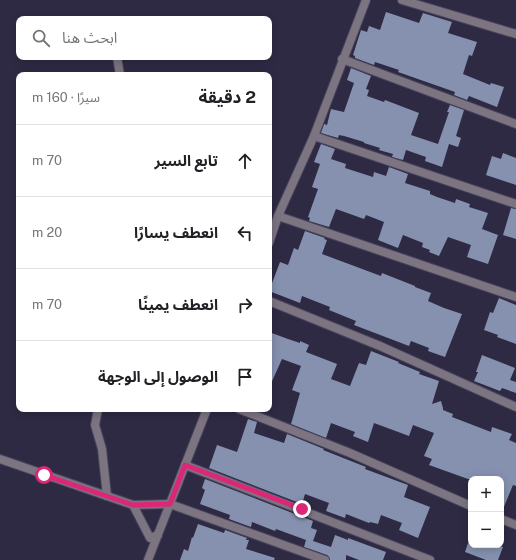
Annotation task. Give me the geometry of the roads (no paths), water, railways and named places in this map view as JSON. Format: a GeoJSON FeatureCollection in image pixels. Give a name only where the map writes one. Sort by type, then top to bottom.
{"type":"FeatureCollection","features":[{"type":"Feature","properties":{"kind":"street"},"geometry":{"type":"LineString","coordinates":[[272,234],[278,216],[314,136],[342,59],[366,0]]}},
{"type":"Feature","properties":{"kind":"street"},"geometry":{"type":"LineString","coordinates":[[402,0],[516,34]]}},
{"type":"Feature","properties":{"kind":"street"},"geometry":{"type":"LineString","coordinates":[[342,59],[516,124]]}},
{"type":"Feature","properties":{"kind":"street"},"geometry":{"type":"LineString","coordinates":[[118,60],[120,72]]}},
{"type":"Feature","properties":{"kind":"street"},"geometry":{"type":"LineString","coordinates":[[314,136],[516,204]]}},
{"type":"Feature","properties":{"kind":"street"},"geometry":{"type":"LineString","coordinates":[[278,216],[516,297]]}},
{"type":"Feature","properties":{"kind":"street"},"geometry":{"type":"LineString","coordinates":[[272,302],[380,346],[516,407]]}},
{"type":"Feature","properties":{"kind":"street"},"geometry":{"type":"LineString","coordinates":[[97,412],[95,425],[102,449],[107,496]]}},
{"type":"Feature","properties":{"kind":"street"},"geometry":{"type":"LineString","coordinates":[[148,560],[206,412]]}},
{"type":"Feature","properties":{"kind":"street"},"geometry":{"type":"LineString","coordinates":[[246,412],[350,454],[468,505]]}},
{"type":"Feature","properties":{"kind":"street"},"geometry":{"type":"LineString","coordinates":[[0,459],[133,505],[170,504],[325,560]]}},
{"type":"Feature","properties":{"kind":"street"},"geometry":{"type":"LineString","coordinates":[[185,465],[419,558],[430,560]]}},
{"type":"Feature","properties":{"kind":"street"},"geometry":{"type":"LineString","coordinates":[[133,505],[150,538],[158,536]]}},
{"type":"Feature","properties":{"kind":"street"},"geometry":{"type":"LineString","coordinates":[[504,520],[516,525]]}}]}
